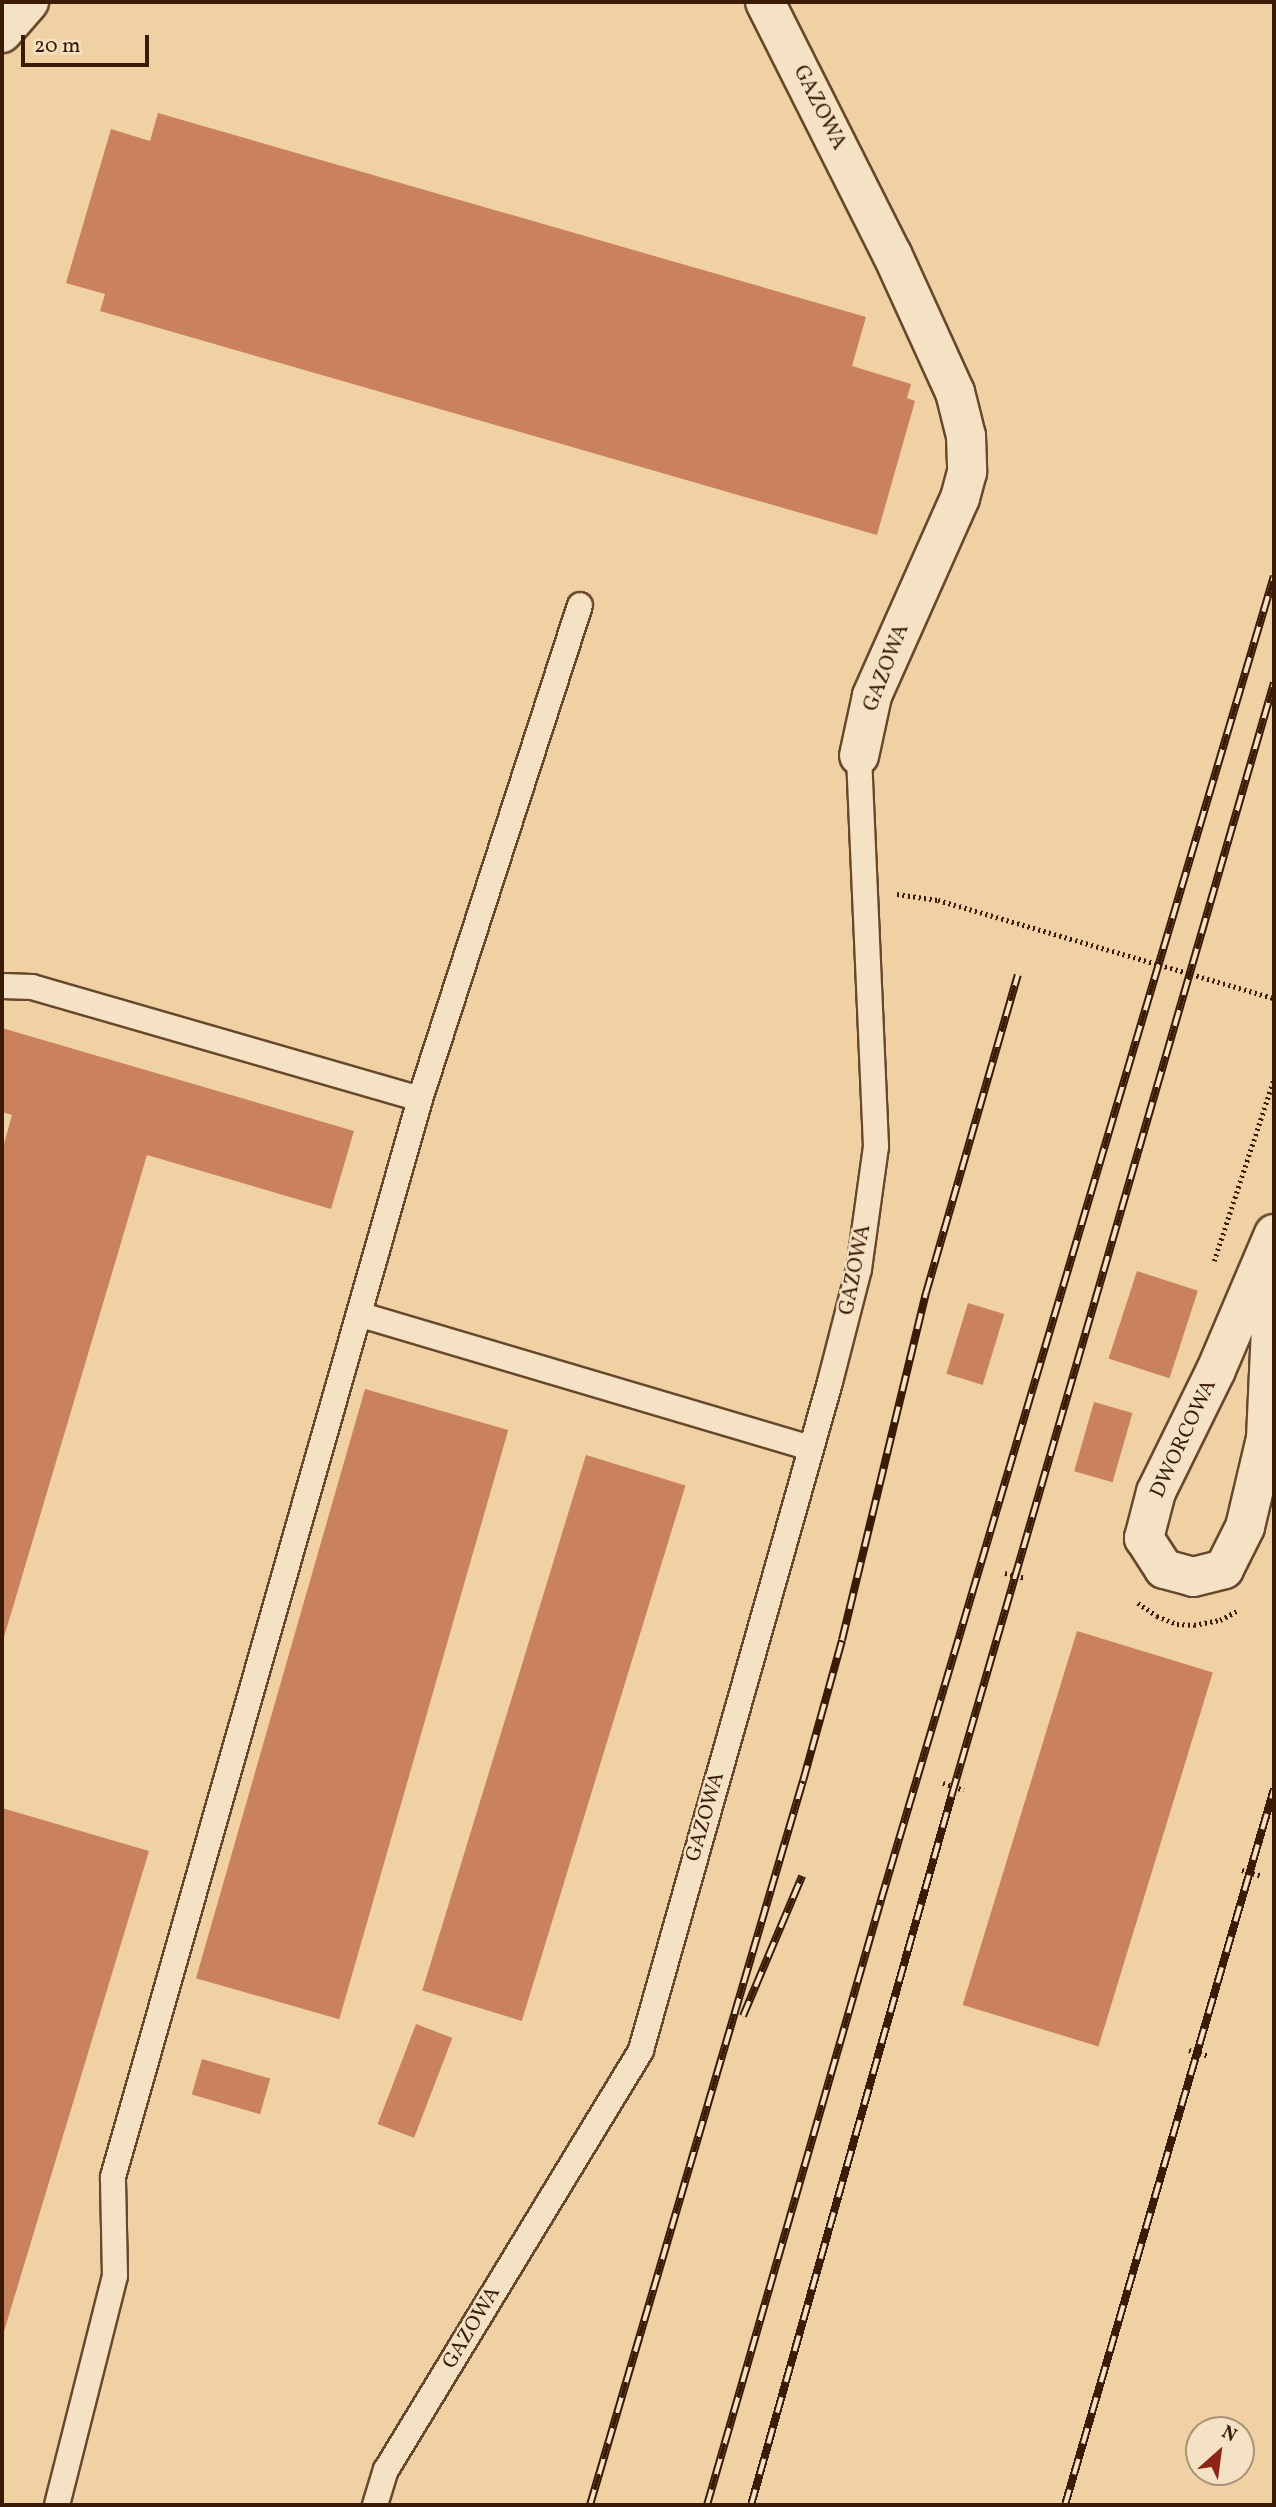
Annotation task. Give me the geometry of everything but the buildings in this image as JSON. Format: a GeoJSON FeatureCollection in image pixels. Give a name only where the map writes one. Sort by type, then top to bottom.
{"type":"FeatureCollection","features":[{"type":"Feature","properties":{"kind":"street"},"geometry":{"type":"LineString","coordinates":[[2,33],[30,2]]}},
{"type":"Feature","properties":{"kind":"street","name":"GAZOWA"},"geometry":{"type":"LineString","coordinates":[[765,2],[892,254],[955,392],[966,436],[967,472],[960,498],[872,696],[859,756]]}},
{"type":"Feature","properties":{"kind":"street","name":"DWORCOWA"},"geometry":{"type":"LineString","coordinates":[[1274,1234],[1216,1370],[1156,1492],[1144,1538],[1164,1569],[1193,1577],[1224,1569],[1245,1527],[1266,1438],[1274,1265]]}},
{"type":"Feature","properties":{"kind":"lane"},"geometry":{"type":"LineString","coordinates":[[57,2505],[115,2276],[113,2177],[361,1315],[420,1099],[580,605]]}},
{"type":"Feature","properties":{"kind":"lane","name":"GAZOWA"},"geometry":{"type":"LineString","coordinates":[[375,2505],[386,2470],[640,2050],[811,1448],[859,1269],[876,1146],[859,756]]}},
{"type":"Feature","properties":{"kind":"lane"},"geometry":{"type":"LineString","coordinates":[[2,986],[32,987],[420,1099]]}},
{"type":"Feature","properties":{"kind":"lane"},"geometry":{"type":"LineString","coordinates":[[361,1315],[811,1448]]}},
{"type":"Feature","properties":{"kind":"path"},"geometry":{"type":"LineString","coordinates":[[864,890],[938,900],[1274,998]]}},
{"type":"Feature","properties":{"kind":"path"},"geometry":{"type":"LineString","coordinates":[[1005,1573],[1025,1578]]}},
{"type":"Feature","properties":{"kind":"path"},"geometry":{"type":"LineString","coordinates":[[943,1783],[964,1790]]}},
{"type":"Feature","properties":{"kind":"path"},"geometry":{"type":"LineString","coordinates":[[1242,1870],[1260,1875]]}},
{"type":"Feature","properties":{"kind":"path"},"geometry":{"type":"LineString","coordinates":[[1189,2050],[1208,2055]]}},
{"type":"Feature","properties":{"kind":"railway"},"geometry":{"type":"LineString","coordinates":[[707,2505],[881,1900],[1274,576]]}},
{"type":"Feature","properties":{"kind":"railway"},"geometry":{"type":"LineString","coordinates":[[751,2505],[952,1794],[1274,683]]}},
{"type":"Feature","properties":{"kind":"railway"},"geometry":{"type":"LineString","coordinates":[[590,2505],[803,1781],[842,1640],[926,1293],[1018,975]]}},
{"type":"Feature","properties":{"kind":"railway"},"geometry":{"type":"LineString","coordinates":[[1065,2505],[1274,1789]]}},
{"type":"Feature","properties":{"kind":"railway"},"geometry":{"type":"LineString","coordinates":[[743,2016],[802,1876]]}}]}
